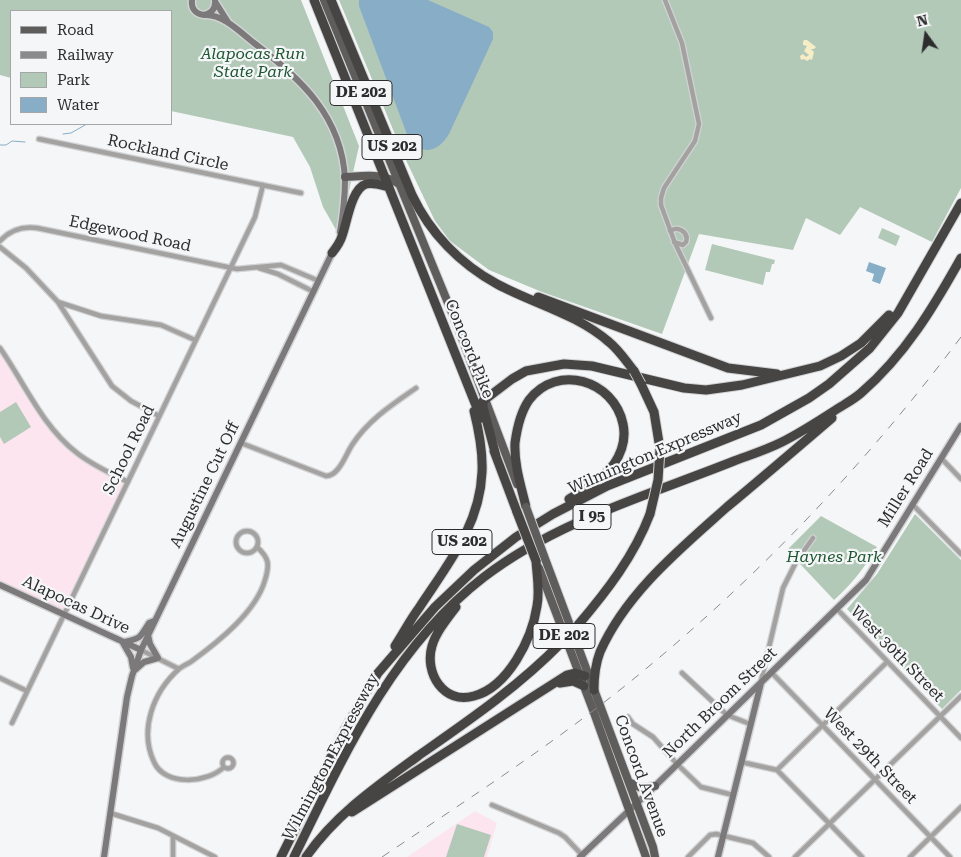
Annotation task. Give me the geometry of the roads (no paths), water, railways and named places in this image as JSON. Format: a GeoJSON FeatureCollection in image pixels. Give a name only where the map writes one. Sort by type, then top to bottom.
{"type":"FeatureCollection","features":[{"type":"Feature","properties":{"kind":"highway","name":"Concord Pike"},"geometry":{"type":"LineString","coordinates":[[314,0],[517,512],[540,558]]}},
{"type":"Feature","properties":{"kind":"highway","name":"US 202"},"geometry":{"type":"LineString","coordinates":[[308,853],[335,822],[360,799],[503,695],[536,667],[578,624],[602,596],[622,568],[640,537],[650,514],[656,488],[660,449],[654,412],[642,384],[618,350],[599,334],[572,318],[508,289],[481,274],[463,261],[441,240],[425,220],[416,204],[331,0]]}},
{"type":"Feature","properties":{"kind":"highway"},"geometry":{"type":"LineString","coordinates":[[332,253],[343,235],[358,189],[365,184],[371,183],[389,187]]}},
{"type":"Feature","properties":{"kind":"highway","name":"Wilmington Expressway"},"geometry":{"type":"LineString","coordinates":[[281,857],[346,727],[378,673],[435,606],[488,559],[539,522],[591,493],[761,425],[809,398],[854,364],[898,313],[961,203]]}},
{"type":"Feature","properties":{"kind":"highway"},"geometry":{"type":"LineString","coordinates":[[496,456],[483,407],[485,399],[526,371],[564,364],[592,366],[684,388],[706,390],[729,388],[820,366],[841,356],[861,343],[883,323],[898,304],[926,258],[939,244]]}},
{"type":"Feature","properties":{"kind":"highway","name":"Wilmington Expressway"},"geometry":{"type":"LineString","coordinates":[[294,857],[366,717],[405,658],[431,627],[462,595],[518,554],[561,531],[586,519],[780,443],[811,426],[860,394],[900,355],[927,316],[961,258]]}},
{"type":"Feature","properties":{"kind":"highway"},"geometry":{"type":"LineString","coordinates":[[481,274],[720,365],[785,375]]}},
{"type":"Feature","properties":{"kind":"highway"},"geometry":{"type":"LineString","coordinates":[[488,559],[536,520],[601,477],[618,458],[623,442],[623,422],[614,403],[598,387],[580,380],[558,382],[537,391],[525,406],[519,422],[515,453],[526,507]]}},
{"type":"Feature","properties":{"kind":"highway","name":"US 202"},"geometry":{"type":"LineString","coordinates":[[378,673],[458,550],[472,522],[479,498],[482,465],[481,443],[470,392]]}},
{"type":"Feature","properties":{"kind":"highway"},"geometry":{"type":"LineString","coordinates":[[594,690],[594,669],[600,652],[619,619],[656,573],[683,546],[860,394]]}},
{"type":"Feature","properties":{"kind":"highway"},"geometry":{"type":"LineString","coordinates":[[518,554],[458,605],[435,638],[432,647],[431,670],[439,686],[452,694],[472,697],[482,693],[506,674],[518,658],[529,638],[537,607],[540,558]]}},
{"type":"Feature","properties":{"kind":"highway"},"geometry":{"type":"LineString","coordinates":[[308,853],[357,808],[567,675],[582,678]]}},
{"type":"Feature","properties":{"kind":"highway"},"geometry":{"type":"LineString","coordinates":[[546,689],[564,681],[582,678]]}},
{"type":"Feature","properties":{"kind":"main road","name":"Concord Pike"},"geometry":{"type":"LineString","coordinates":[[324,0],[466,347],[526,507],[559,621],[593,710]]}},
{"type":"Feature","properties":{"kind":"main road"},"geometry":{"type":"LineString","coordinates":[[345,177],[385,177],[394,180],[400,185]]}},
{"type":"Feature","properties":{"kind":"main road","name":"Concord Pike"},"geometry":{"type":"LineString","coordinates":[[540,558],[600,705]]}},
{"type":"Feature","properties":{"kind":"main road"},"geometry":{"type":"LineString","coordinates":[[582,678],[628,796],[632,802],[637,803]]}},
{"type":"Feature","properties":{"kind":"main road","name":"Concord Avenue"},"geometry":{"type":"LineString","coordinates":[[600,705],[653,847],[655,857]]}},
{"type":"Feature","properties":{"kind":"main road","name":"Concord Avenue"},"geometry":{"type":"LineString","coordinates":[[593,710],[646,857]]}},
{"type":"Feature","properties":{"kind":"main road"},"geometry":{"type":"LineString","coordinates":[[628,781],[640,788],[655,786]]}},
{"type":"Feature","properties":{"kind":"street"},"geometry":{"type":"LineString","coordinates":[[665,0],[682,43],[699,124],[695,141],[661,194],[661,205],[674,242],[711,318]]}},
{"type":"Feature","properties":{"kind":"street"},"geometry":{"type":"LineString","coordinates":[[205,15],[213,10],[215,1]]}},
{"type":"Feature","properties":{"kind":"street"},"geometry":{"type":"LineString","coordinates":[[215,1],[228,23]]}},
{"type":"Feature","properties":{"kind":"street"},"geometry":{"type":"LineString","coordinates":[[191,2],[198,14],[214,16],[228,23]]}},
{"type":"Feature","properties":{"kind":"street","name":"Augustine Cut Off"},"geometry":{"type":"LineString","coordinates":[[104,857],[123,721],[133,673],[141,650],[332,253],[339,235],[344,206],[345,177],[340,150],[321,108],[311,92],[281,63],[228,23]]}},
{"type":"Feature","properties":{"kind":"street","name":"Rockland Circle"},"geometry":{"type":"LineString","coordinates":[[39,139],[301,193]]}},
{"type":"Feature","properties":{"kind":"street","name":"School Road"},"geometry":{"type":"LineString","coordinates":[[12,724],[255,217],[263,185]]}},
{"type":"Feature","properties":{"kind":"street","name":"Edgewood Road"},"geometry":{"type":"LineString","coordinates":[[0,241],[7,234],[17,229],[36,228],[230,267],[244,269],[277,264],[319,281]]}},
{"type":"Feature","properties":{"kind":"street"},"geometry":{"type":"LineString","coordinates":[[670,231],[679,229],[687,237],[683,245],[674,242]]}},
{"type":"Feature","properties":{"kind":"street"},"geometry":{"type":"LineString","coordinates":[[0,247],[26,268],[58,302],[112,386],[131,401],[159,416]]}},
{"type":"Feature","properties":{"kind":"street","name":"Edgewood Road"},"geometry":{"type":"LineString","coordinates":[[258,268],[278,274],[314,292]]}},
{"type":"Feature","properties":{"kind":"street"},"geometry":{"type":"LineString","coordinates":[[58,302],[101,316],[161,325],[195,340]]}},
{"type":"Feature","properties":{"kind":"street"},"geometry":{"type":"LineString","coordinates":[[0,348],[41,414],[57,434],[84,458],[128,482]]}},
{"type":"Feature","properties":{"kind":"street"},"geometry":{"type":"LineString","coordinates":[[241,443],[330,476],[336,471],[360,434],[387,409],[416,388]]}},
{"type":"Feature","properties":{"kind":"street","name":"Miller Road"},"geometry":{"type":"LineString","coordinates":[[837,610],[869,575],[961,426]]}},
{"type":"Feature","properties":{"kind":"street"},"geometry":{"type":"LineString","coordinates":[[941,458],[961,478]]}},
{"type":"Feature","properties":{"kind":"street"},"geometry":{"type":"LineString","coordinates":[[912,504],[961,554]]}},
{"type":"Feature","properties":{"kind":"street"},"geometry":{"type":"LineString","coordinates":[[243,532],[252,532],[258,539],[257,547],[251,552],[243,552],[238,547],[237,538],[243,532]]}},
{"type":"Feature","properties":{"kind":"street"},"geometry":{"type":"LineString","coordinates":[[718,857],[783,588],[796,562],[813,538]]}},
{"type":"Feature","properties":{"kind":"street"},"geometry":{"type":"LineString","coordinates":[[224,767],[218,773],[193,780],[173,778],[156,766],[149,751],[147,740],[149,715],[162,688],[179,669],[244,618],[255,602],[264,584],[268,562],[265,554],[257,547]]}},
{"type":"Feature","properties":{"kind":"street","name":"Alapocas Drive"},"geometry":{"type":"LineString","coordinates":[[0,585],[141,650]]}},
{"type":"Feature","properties":{"kind":"street","name":"West 30th Street"},"geometry":{"type":"LineString","coordinates":[[837,610],[961,738]]}},
{"type":"Feature","properties":{"kind":"street","name":"North Broom Street"},"geometry":{"type":"LineString","coordinates":[[582,856],[837,610]]}},
{"type":"Feature","properties":{"kind":"street"},"geometry":{"type":"LineString","coordinates":[[133,673],[131,657],[122,642],[136,640],[148,623],[154,621]]}},
{"type":"Feature","properties":{"kind":"street"},"geometry":{"type":"LineString","coordinates":[[148,635],[150,644],[158,658]]}},
{"type":"Feature","properties":{"kind":"street"},"geometry":{"type":"LineString","coordinates":[[141,650],[179,669]]}},
{"type":"Feature","properties":{"kind":"street"},"geometry":{"type":"LineString","coordinates":[[133,673],[144,662],[158,658]]}},
{"type":"Feature","properties":{"kind":"street"},"geometry":{"type":"LineString","coordinates":[[777,770],[887,662]]}},
{"type":"Feature","properties":{"kind":"street","name":"West 29th Street"},"geometry":{"type":"LineString","coordinates":[[771,672],[950,857]]}},
{"type":"Feature","properties":{"kind":"street"},"geometry":{"type":"LineString","coordinates":[[682,673],[727,716],[750,724]]}},
{"type":"Feature","properties":{"kind":"street"},"geometry":{"type":"LineString","coordinates":[[0,678],[27,692]]}},
{"type":"Feature","properties":{"kind":"street"},"geometry":{"type":"LineString","coordinates":[[795,857],[961,696]]}},
{"type":"Feature","properties":{"kind":"street"},"geometry":{"type":"LineString","coordinates":[[628,717],[633,724],[653,737],[701,787],[733,795]]}},
{"type":"Feature","properties":{"kind":"street"},"geometry":{"type":"LineString","coordinates":[[741,762],[777,770],[862,857]]}},
{"type":"Feature","properties":{"kind":"street"},"geometry":{"type":"LineString","coordinates":[[492,805],[559,833],[582,856]]}},
{"type":"Feature","properties":{"kind":"street"},"geometry":{"type":"LineString","coordinates":[[910,857],[961,807]]}},
{"type":"Feature","properties":{"kind":"street"},"geometry":{"type":"LineString","coordinates":[[110,813],[158,828],[215,857]]}},
{"type":"Feature","properties":{"kind":"street"},"geometry":{"type":"LineString","coordinates":[[688,857],[710,835],[716,834],[753,843],[769,857]]}},
{"type":"Feature","properties":{"kind":"street"},"geometry":{"type":"LineString","coordinates":[[173,837],[173,857]]}},
{"type":"Feature","properties":{"kind":"water"},"geometry":{"type":"Polygon","coordinates":[[[359,0],[428,0],[489,27],[493,32],[493,39],[449,134],[435,148],[424,150],[413,143],[408,137],[359,6],[359,0]]]}},
{"type":"Feature","properties":{"kind":"water"},"geometry":{"type":"Polygon","coordinates":[[[869,262],[886,268],[880,284],[872,281],[874,274],[866,271],[869,262]]]}},
{"type":"Feature","properties":{"kind":"waterway"},"geometry":{"type":"LineString","coordinates":[[63,134],[71,133],[85,125]]}},
{"type":"Feature","properties":{"kind":"waterway"},"geometry":{"type":"LineString","coordinates":[[0,145],[6,145],[12,141],[25,142]]}},
{"type":"Feature","properties":{"kind":"railway"},"geometry":{"type":"LineString","coordinates":[[382,857],[486,787],[589,714],[622,689],[697,625],[778,549],[855,467],[961,337]]}},
{"type":"Feature","properties":{"kind":"park label","name":"Alapocas Run State Park"},"geometry":{"type":"Point","coordinates":[253,63]}},
{"type":"Feature","properties":{"kind":"park label","name":"Haynes Park"},"geometry":{"type":"Point","coordinates":[834,557]}}]}
